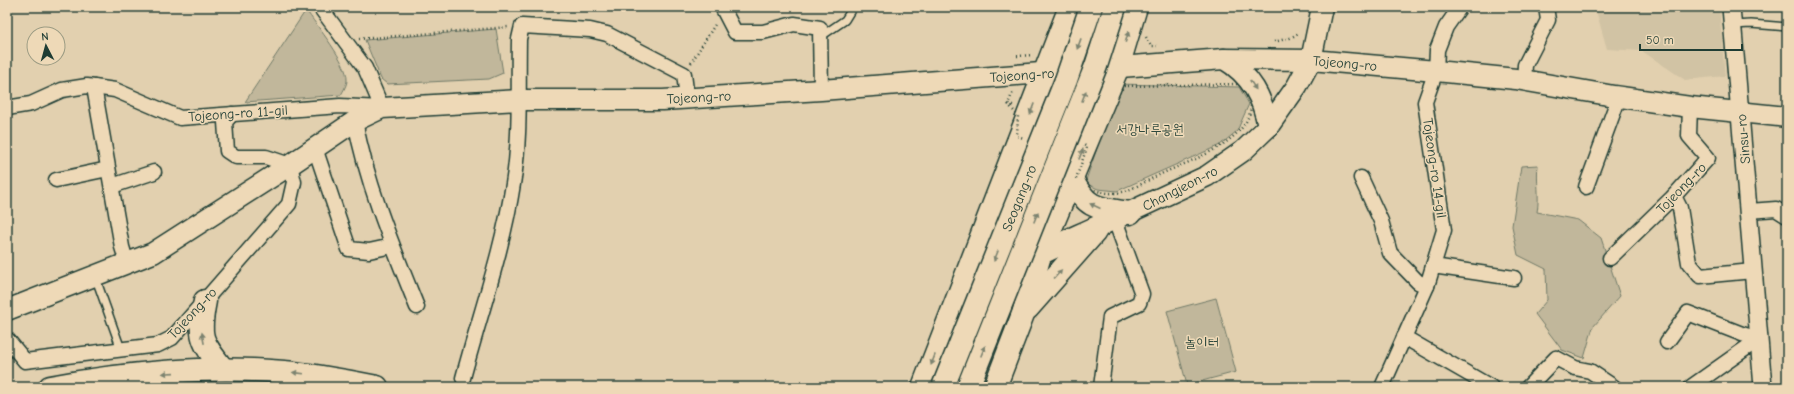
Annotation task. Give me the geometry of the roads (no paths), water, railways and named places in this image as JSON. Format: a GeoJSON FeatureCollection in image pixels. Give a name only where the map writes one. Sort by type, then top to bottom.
{"type":"FeatureCollection","features":[{"type":"Feature","properties":{"kind":"main road"},"geometry":{"type":"LineString","coordinates":[[923,387],[1046,73],[1070,7]]}},
{"type":"Feature","properties":{"kind":"main road","name":"Seogang-ro"},"geometry":{"type":"LineString","coordinates":[[943,387],[1066,80],[1091,7]]}},
{"type":"Feature","properties":{"kind":"main road","name":"Seogang-ro"},"geometry":{"type":"LineString","coordinates":[[968,387],[1094,72],[1115,7]]}},
{"type":"Feature","properties":{"kind":"main road"},"geometry":{"type":"LineString","coordinates":[[995,387],[1023,314],[1042,252],[1074,179],[1118,67],[1136,7]]}},
{"type":"Feature","properties":{"kind":"main road","name":"Changjeon-ro"},"geometry":{"type":"LineString","coordinates":[[1115,220],[1207,176],[1243,151],[1268,128],[1296,86],[1311,60],[1322,7]]}},
{"type":"Feature","properties":{"kind":"main road"},"geometry":{"type":"LineString","coordinates":[[1224,59],[1246,75],[1255,89],[1266,112],[1268,128]]}},
{"type":"Feature","properties":{"kind":"main road","name":"Tojeong-ro"},"geometry":{"type":"LineString","coordinates":[[7,310],[153,253],[290,166],[355,121],[382,108],[519,100],[687,98],[821,90],[1224,59],[1311,60],[1436,71],[1524,81],[1690,107],[1787,117]]}},
{"type":"Feature","properties":{"kind":"main road"},"geometry":{"type":"LineString","coordinates":[[1074,179],[1082,197],[1089,203],[1100,208],[1115,220]]}},
{"type":"Feature","properties":{"kind":"main road"},"geometry":{"type":"LineString","coordinates":[[949,319],[987,285],[1042,252],[1115,220]]}},
{"type":"Feature","properties":{"kind":"main road"},"geometry":{"type":"LineString","coordinates":[[1023,314],[1115,220]]}},
{"type":"Feature","properties":{"kind":"main road"},"geometry":{"type":"LineString","coordinates":[[205,301],[201,322],[204,346],[223,369]]}},
{"type":"Feature","properties":{"kind":"main road"},"geometry":{"type":"LineString","coordinates":[[50,387],[88,380],[223,369],[283,372],[328,377],[378,387]]}},
{"type":"Feature","properties":{"kind":"street"},"geometry":{"type":"LineString","coordinates":[[320,7],[365,68],[382,108]]}},
{"type":"Feature","properties":{"kind":"street","name":"Tojeong-ro 14-gil"},"geometry":{"type":"LineString","coordinates":[[1382,387],[1427,286],[1444,230],[1425,102],[1436,71],[1437,50],[1446,27],[1460,7]]}},
{"type":"Feature","properties":{"kind":"street"},"geometry":{"type":"LineString","coordinates":[[1524,81],[1525,65],[1548,20],[1546,7]]}},
{"type":"Feature","properties":{"kind":"street","name":"Sinsu-ro"},"geometry":{"type":"LineString","coordinates":[[1731,7],[1763,387]]}},
{"type":"Feature","properties":{"kind":"street"},"geometry":{"type":"LineString","coordinates":[[723,11],[735,32],[763,32],[794,24],[820,28],[821,90]]}},
{"type":"Feature","properties":{"kind":"street"},"geometry":{"type":"LineString","coordinates":[[463,378],[497,256],[513,184],[519,126],[519,39],[522,26],[590,30],[607,34],[684,74],[687,98]]}},
{"type":"Feature","properties":{"kind":"street","name":"Tojeong-ro 11-gil"},"geometry":{"type":"LineString","coordinates":[[7,108],[31,104],[62,90],[87,86],[115,90],[180,118],[340,106],[382,108]]}},
{"type":"Feature","properties":{"kind":"street"},"geometry":{"type":"LineString","coordinates":[[94,87],[108,169],[127,263]]}},
{"type":"Feature","properties":{"kind":"street"},"geometry":{"type":"LineString","coordinates":[[1586,187],[1619,97]]}},
{"type":"Feature","properties":{"kind":"street","name":"Tojeong-ro"},"geometry":{"type":"LineString","coordinates":[[1610,258],[1674,196],[1708,158],[1689,136],[1690,107]]}},
{"type":"Feature","properties":{"kind":"street"},"geometry":{"type":"LineString","coordinates":[[232,114],[225,122],[227,151],[236,157],[266,158],[290,166]]}},
{"type":"Feature","properties":{"kind":"street"},"geometry":{"type":"LineString","coordinates":[[355,121],[361,154],[392,246],[417,307]]}},
{"type":"Feature","properties":{"kind":"street"},"geometry":{"type":"LineString","coordinates":[[315,148],[349,249],[369,251],[392,246]]}},
{"type":"Feature","properties":{"kind":"street","name":"Tojeong-ro"},"geometry":{"type":"LineString","coordinates":[[7,339],[25,361],[158,345],[172,338],[289,204],[294,182],[290,166]]}},
{"type":"Feature","properties":{"kind":"street"},"geometry":{"type":"LineString","coordinates":[[56,180],[108,169]]}},
{"type":"Feature","properties":{"kind":"street"},"geometry":{"type":"LineString","coordinates":[[112,186],[154,172]]}},
{"type":"Feature","properties":{"kind":"street"},"geometry":{"type":"LineString","coordinates":[[1361,178],[1381,221],[1390,253],[1418,282],[1427,286]]}},
{"type":"Feature","properties":{"kind":"street"},"geometry":{"type":"LineString","coordinates":[[1674,196],[1680,208],[1689,263],[1700,276],[1754,271]]}},
{"type":"Feature","properties":{"kind":"street"},"geometry":{"type":"LineString","coordinates":[[1749,211],[1776,209],[1787,216]]}},
{"type":"Feature","properties":{"kind":"street"},"geometry":{"type":"LineString","coordinates":[[1101,387],[1110,317],[1139,303],[1142,294],[1115,220]]}},
{"type":"Feature","properties":{"kind":"street"},"geometry":{"type":"LineString","coordinates":[[1433,266],[1514,278]]}},
{"type":"Feature","properties":{"kind":"street"},"geometry":{"type":"LineString","coordinates":[[1667,342],[1688,313],[1759,339]]}},
{"type":"Feature","properties":{"kind":"street"},"geometry":{"type":"LineString","coordinates":[[1404,337],[1491,387]]}},
{"type":"Feature","properties":{"kind":"street"},"geometry":{"type":"LineString","coordinates":[[1698,385],[1759,339]]}},
{"type":"Feature","properties":{"kind":"street"},"geometry":{"type":"LineString","coordinates":[[1528,387],[1556,358],[1575,368],[1590,371],[1614,387]]}},
{"type":"Feature","properties":{"kind":"lane"},"geometry":{"type":"LineString","coordinates":[[820,37],[844,20],[853,7]]}},
{"type":"Feature","properties":{"kind":"lane"},"geometry":{"type":"LineString","coordinates":[[1732,25],[1751,24],[1787,27]]}},
{"type":"Feature","properties":{"kind":"lane"},"geometry":{"type":"LineString","coordinates":[[95,275],[121,349]]}},
{"type":"Feature","properties":{"kind":"park label","name":"서강나루공원"},"geometry":{"type":"Point","coordinates":[1150,129]}},
{"type":"Feature","properties":{"kind":"park label","name":"놀이터"},"geometry":{"type":"Point","coordinates":[1202,342]}}]}
